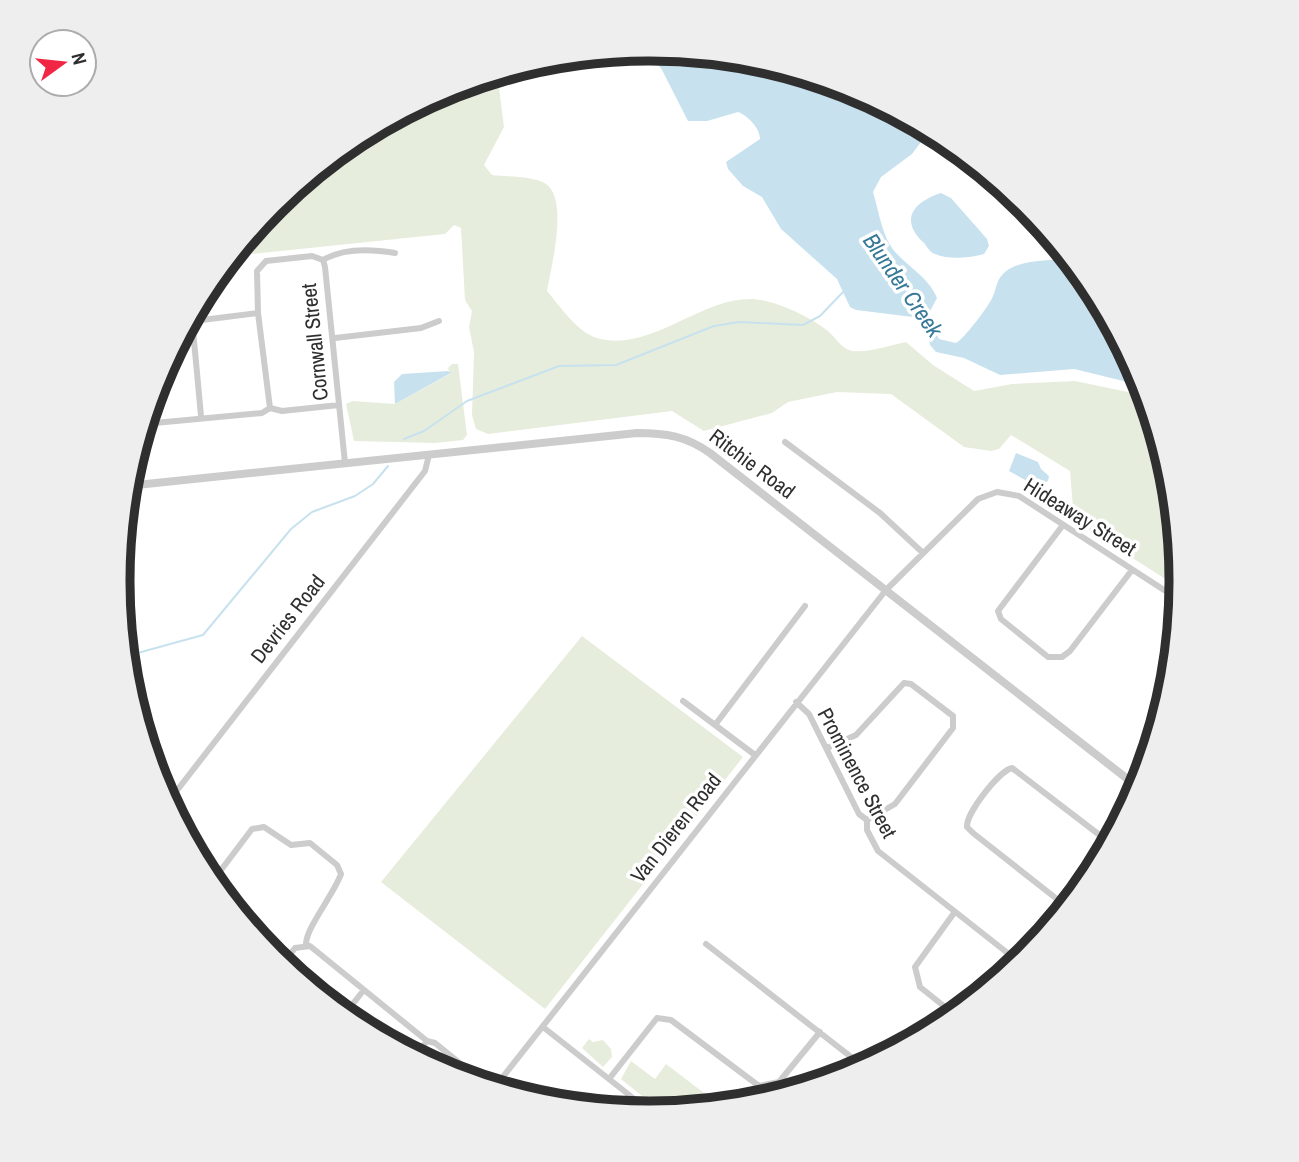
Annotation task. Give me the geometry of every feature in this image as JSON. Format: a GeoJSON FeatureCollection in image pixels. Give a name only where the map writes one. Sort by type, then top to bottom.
{"type":"FeatureCollection","features":[{"type":"Feature","properties":{"kind":"street"},"geometry":{"type":"LineString","coordinates":[[323,260],[334,254],[376,250],[395,253]]}},
{"type":"Feature","properties":{"kind":"street","name":"Cornwall Street"},"geometry":{"type":"LineString","coordinates":[[270,408],[258,313],[259,266],[266,261],[312,256],[323,260],[335,338],[345,463]]}},
{"type":"Feature","properties":{"kind":"street"},"geometry":{"type":"LineString","coordinates":[[198,323],[258,313]]}},
{"type":"Feature","properties":{"kind":"street"},"geometry":{"type":"LineString","coordinates":[[335,338],[421,328],[439,321]]}},
{"type":"Feature","properties":{"kind":"street"},"geometry":{"type":"LineString","coordinates":[[193,332],[201,416]]}},
{"type":"Feature","properties":{"kind":"street"},"geometry":{"type":"LineString","coordinates":[[154,423],[201,416],[262,413],[270,408],[282,411],[339,405]]}},
{"type":"Feature","properties":{"kind":"street","name":"Ritchie Road"},"geometry":{"type":"LineString","coordinates":[[139,485],[637,433],[676,435],[710,453],[1130,781]]}},
{"type":"Feature","properties":{"kind":"street"},"geometry":{"type":"LineString","coordinates":[[785,442],[880,513],[922,552]]}},
{"type":"Feature","properties":{"kind":"street","name":"Devries Road"},"geometry":{"type":"LineString","coordinates":[[175,792],[425,471],[430,462],[429,455]]}},
{"type":"Feature","properties":{"kind":"street","name":"Hideaway Street"},"geometry":{"type":"LineString","coordinates":[[886,590],[978,499],[997,492],[1019,496],[1164,590]]}},
{"type":"Feature","properties":{"kind":"street"},"geometry":{"type":"LineString","coordinates":[[1063,526],[998,611],[1001,619],[1048,657],[1062,657],[1070,651],[1132,570]]}},
{"type":"Feature","properties":{"kind":"street","name":"Van Dieren Road"},"geometry":{"type":"LineString","coordinates":[[501,1079],[886,590]]}},
{"type":"Feature","properties":{"kind":"street"},"geometry":{"type":"LineString","coordinates":[[715,725],[805,606]]}},
{"type":"Feature","properties":{"kind":"street"},"geometry":{"type":"LineString","coordinates":[[827,748],[856,735],[904,683],[911,684],[953,716],[953,728],[895,804],[867,820]]}},
{"type":"Feature","properties":{"kind":"street"},"geometry":{"type":"LineString","coordinates":[[683,701],[755,755]]}},
{"type":"Feature","properties":{"kind":"street","name":"Prominence Street"},"geometry":{"type":"LineString","coordinates":[[796,702],[809,714],[859,814],[867,820],[867,830],[878,851],[1010,955]]}},
{"type":"Feature","properties":{"kind":"street"},"geometry":{"type":"LineString","coordinates":[[1059,901],[973,833],[967,827],[971,813],[1003,771],[1012,768],[1102,837]]}},
{"type":"Feature","properties":{"kind":"street"},"geometry":{"type":"LineString","coordinates":[[219,872],[235,849],[257,827],[264,827],[291,845],[310,843],[337,864],[341,874],[320,916],[309,930],[306,944]]}},
{"type":"Feature","properties":{"kind":"street"},"geometry":{"type":"LineString","coordinates":[[945,1008],[920,987],[915,967],[954,913]]}},
{"type":"Feature","properties":{"kind":"street"},"geometry":{"type":"LineString","coordinates":[[289,956],[295,948],[306,944]]}},
{"type":"Feature","properties":{"kind":"street"},"geometry":{"type":"LineString","coordinates":[[306,944],[363,991],[375,997],[426,1041],[435,1043],[463,1066]]}},
{"type":"Feature","properties":{"kind":"street"},"geometry":{"type":"LineString","coordinates":[[706,944],[853,1059]]}},
{"type":"Feature","properties":{"kind":"street"},"geometry":{"type":"LineString","coordinates":[[351,1006],[363,991]]}},
{"type":"Feature","properties":{"kind":"street"},"geometry":{"type":"LineString","coordinates":[[609,1079],[652,1022],[664,1017],[751,1082],[767,1086],[779,1082],[820,1032]]}},
{"type":"Feature","properties":{"kind":"street"},"geometry":{"type":"LineString","coordinates":[[543,1027],[636,1101]]}},
{"type":"Feature","properties":{"kind":"street"},"geometry":{"type":"LineString","coordinates":[[421,1048],[426,1041]]}},
{"type":"Feature","properties":{"kind":"green space"},"geometry":{"type":"Polygon","coordinates":[[[499,84],[504,127],[484,165],[492,175],[541,181],[553,192],[557,235],[547,291],[569,318],[583,330],[597,338],[617,341],[636,338],[731,301],[759,300],[779,305],[808,318],[828,331],[848,350],[866,351],[906,342],[933,365],[974,391],[1012,384],[1075,381],[1134,393],[1152,446],[1159,480],[1165,513],[1169,581],[1089,530],[1073,508],[1070,471],[1011,435],[999,449],[991,451],[964,447],[891,394],[837,392],[788,402],[772,413],[704,431],[672,411],[488,434],[476,429],[472,415],[474,352],[469,327],[472,311],[465,300],[461,228],[454,225],[445,234],[246,255],[282,213],[307,190],[361,149],[420,115],[499,84]]]}},
{"type":"Feature","properties":{"kind":"green space"},"geometry":{"type":"Polygon","coordinates":[[[452,364],[458,364],[467,435],[463,440],[435,443],[354,441],[346,404],[353,401],[395,404],[450,374],[448,368],[452,364]]]}},
{"type":"Feature","properties":{"kind":"green space"},"geometry":{"type":"Polygon","coordinates":[[[582,636],[743,757],[545,1009],[381,882],[582,636]]]}},
{"type":"Feature","properties":{"kind":"green space"},"geometry":{"type":"Polygon","coordinates":[[[589,1039],[593,1042],[603,1040],[611,1049],[612,1057],[603,1067],[582,1048],[589,1039]]]}},
{"type":"Feature","properties":{"kind":"green space"},"geometry":{"type":"Polygon","coordinates":[[[631,1061],[655,1079],[666,1064],[709,1097],[648,1101],[621,1079],[631,1061]]]}},
{"type":"Feature","properties":{"kind":"water","name":"Blunder Creek"},"geometry":{"type":"Polygon","coordinates":[[[654,61],[717,66],[784,79],[848,101],[923,140],[912,154],[881,177],[873,192],[890,245],[922,276],[937,298],[927,317],[939,339],[956,343],[970,329],[987,307],[1005,272],[1027,263],[1057,259],[1100,321],[1130,383],[1074,369],[1000,375],[964,358],[936,352],[930,345],[927,326],[921,318],[850,307],[837,279],[781,229],[762,197],[743,186],[728,169],[726,162],[760,139],[753,123],[738,112],[707,121],[688,121],[661,68],[654,61]]]}},
{"type":"Feature","properties":{"kind":"water"},"geometry":{"type":"Polygon","coordinates":[[[941,193],[951,198],[987,239],[989,246],[984,254],[960,258],[941,256],[931,251],[916,235],[912,227],[913,213],[923,201],[941,193]]]}},
{"type":"Feature","properties":{"kind":"water"},"geometry":{"type":"Polygon","coordinates":[[[451,373],[395,404],[394,382],[402,374],[451,373]]]}},
{"type":"Feature","properties":{"kind":"water"},"geometry":{"type":"Polygon","coordinates":[[[1016,453],[1038,462],[1049,476],[1048,481],[1036,486],[1009,471],[1016,453]]]}},
{"type":"Feature","properties":{"kind":"waterway"},"geometry":{"type":"LineString","coordinates":[[404,439],[424,431],[467,401],[559,366],[616,365],[714,326],[739,322],[803,325],[820,316],[843,292]]}},
{"type":"Feature","properties":{"kind":"waterway"},"geometry":{"type":"LineString","coordinates":[[135,654],[203,635],[291,529],[312,512],[355,496],[373,484],[388,466]]}}]}
